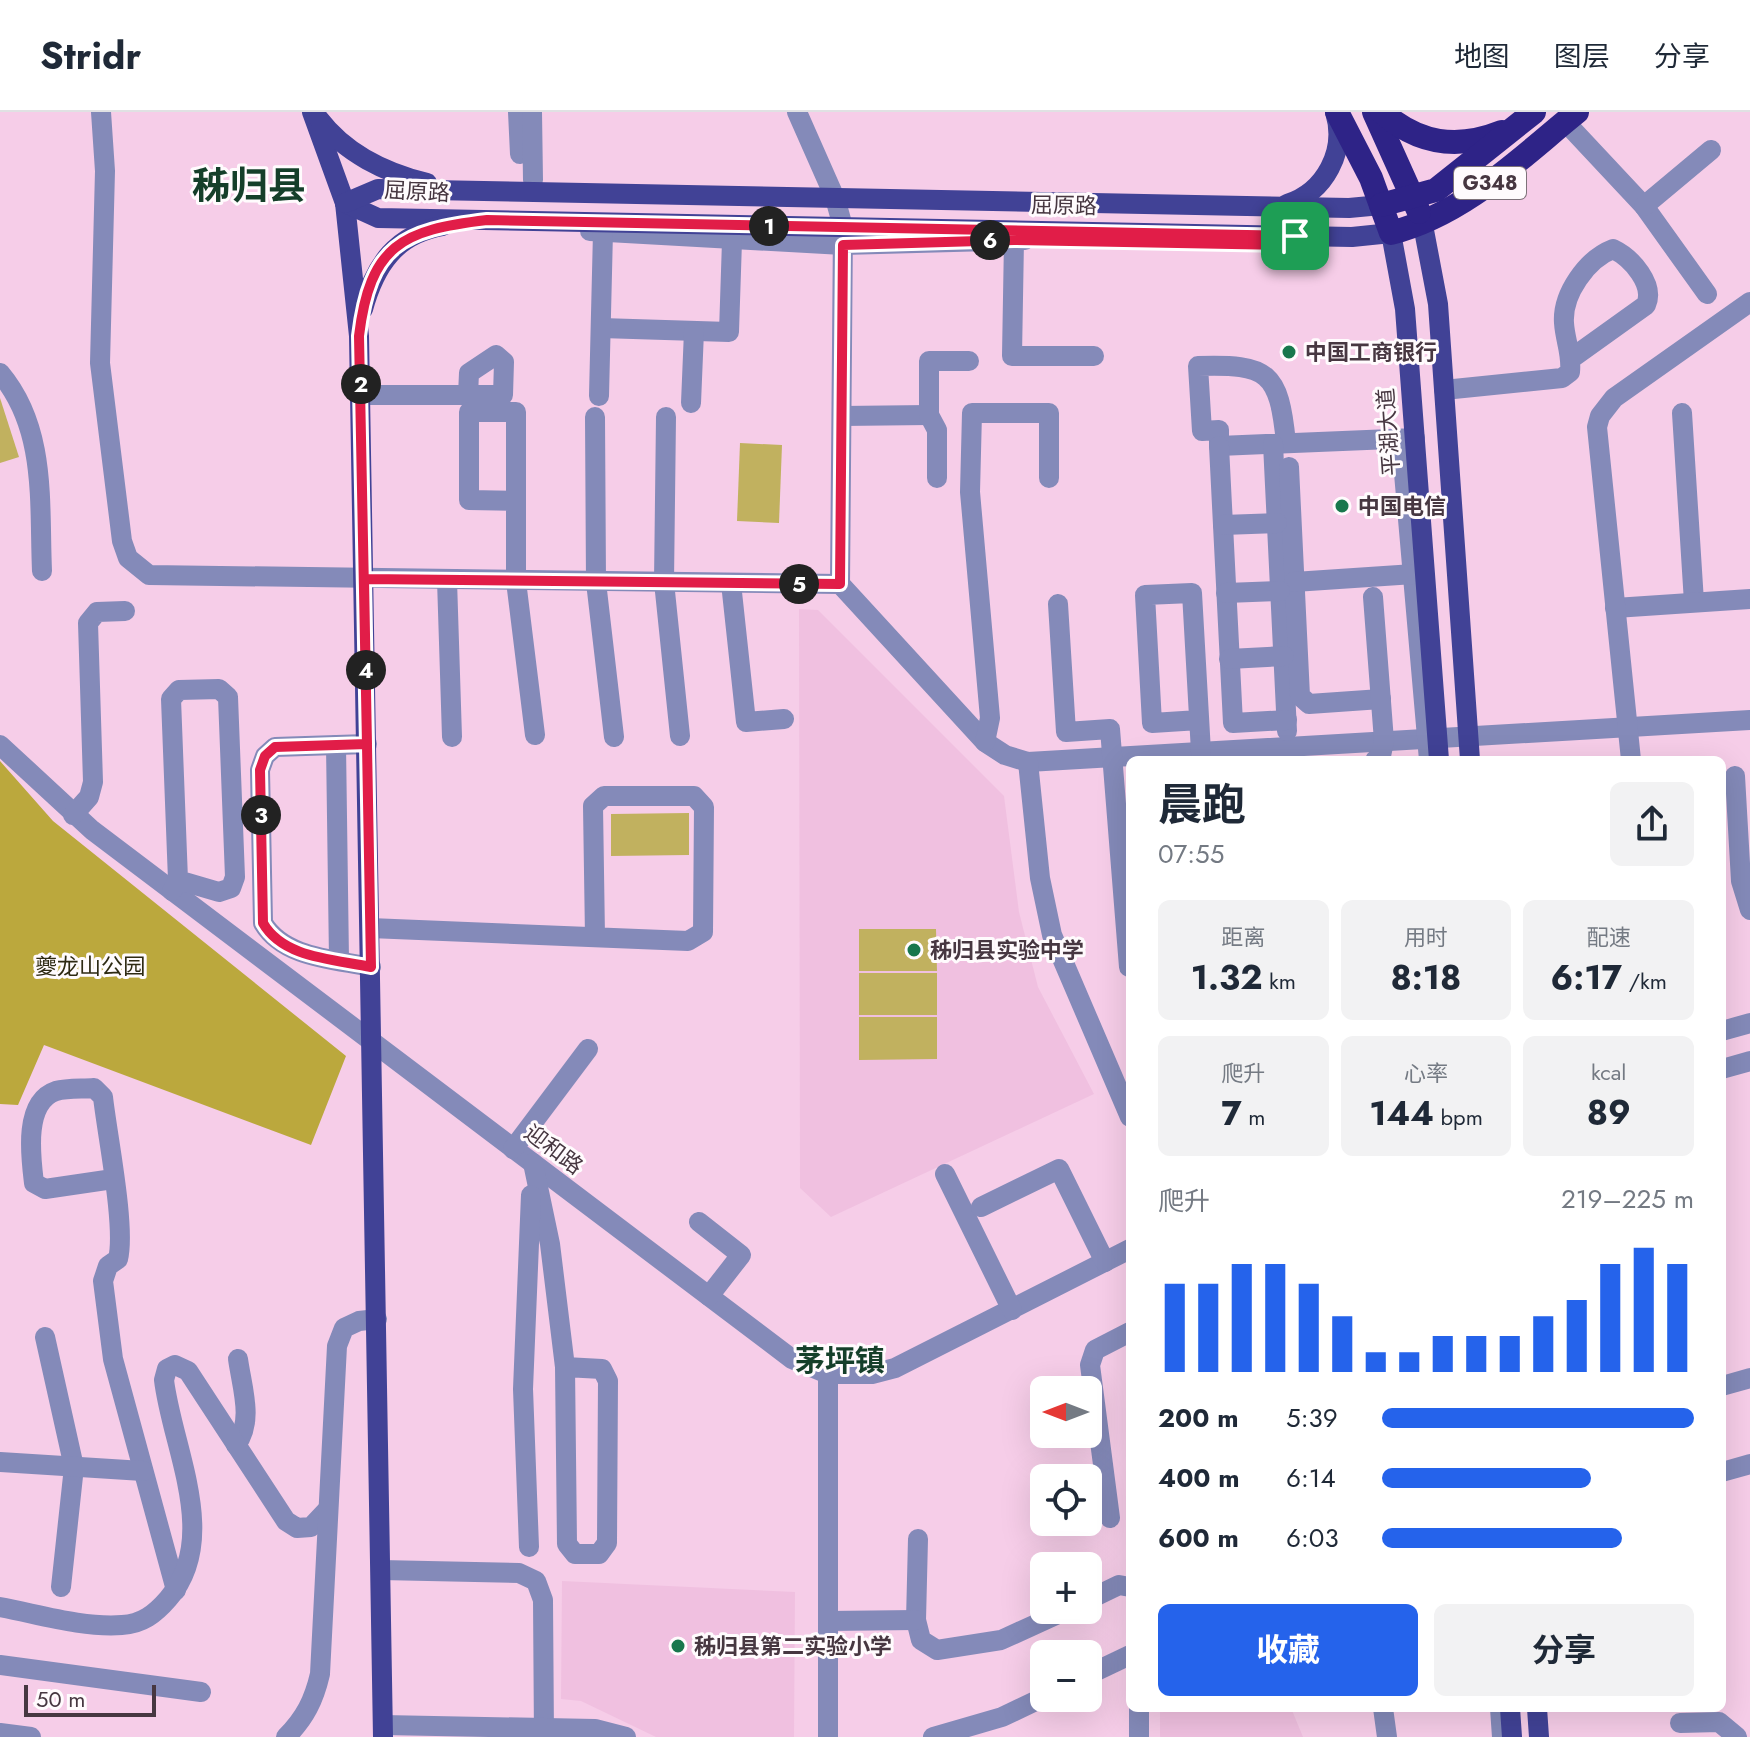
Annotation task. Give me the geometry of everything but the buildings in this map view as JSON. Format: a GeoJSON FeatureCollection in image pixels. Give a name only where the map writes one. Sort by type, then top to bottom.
{"type":"FeatureCollection","features":[{"type":"Feature","properties":{"kind":"highway","name":"平湖大道"},"geometry":{"type":"LineString","coordinates":[[1336,112],[1381,205],[1391,233]]}},
{"type":"Feature","properties":{"kind":"highway"},"geometry":{"type":"LineString","coordinates":[[1374,112],[1415,199],[1423,225]]}},
{"type":"Feature","properties":{"kind":"highway"},"geometry":{"type":"LineString","coordinates":[[1382,112],[1414,135],[1437,142],[1461,143],[1485,139],[1531,114]]}},
{"type":"Feature","properties":{"kind":"highway","name":"屈原路"},"geometry":{"type":"LineString","coordinates":[[1381,205],[1415,199],[1455,177],[1531,114]]}},
{"type":"Feature","properties":{"kind":"highway","name":"屈原路"},"geometry":{"type":"LineString","coordinates":[[1391,233],[1423,225],[1471,199],[1574,120]]}},
{"type":"Feature","properties":{"kind":"main road"},"geometry":{"type":"LineString","coordinates":[[313,112],[340,142],[378,166],[421,181],[466,191]]}},
{"type":"Feature","properties":{"kind":"main road"},"geometry":{"type":"LineString","coordinates":[[313,112],[345,203],[359,336],[383,1731]]}},
{"type":"Feature","properties":{"kind":"main road"},"geometry":{"type":"LineString","coordinates":[[1271,206],[1306,197],[1319,186],[1336,154],[1336,112]]}},
{"type":"Feature","properties":{"kind":"main road","name":"屈原路"},"geometry":{"type":"LineString","coordinates":[[345,203],[378,189],[1271,206],[1381,205]]}},
{"type":"Feature","properties":{"kind":"main road","name":"屈原路"},"geometry":{"type":"LineString","coordinates":[[345,203],[378,218],[843,236],[1295,236],[1391,233]]}},
{"type":"Feature","properties":{"kind":"main road"},"geometry":{"type":"LineString","coordinates":[[359,336],[369,288],[393,247],[413,234],[437,227],[487,220]]}},
{"type":"Feature","properties":{"kind":"main road"},"geometry":{"type":"LineString","coordinates":[[1423,225],[1438,304],[1470,756]]}},
{"type":"Feature","properties":{"kind":"main road","name":"平湖大道"},"geometry":{"type":"LineString","coordinates":[[1391,233],[1405,309],[1408,438],[1432,739],[1438,756]]}},
{"type":"Feature","properties":{"kind":"main road"},"geometry":{"type":"LineString","coordinates":[[1510,1712],[1512,1737]]}},
{"type":"Feature","properties":{"kind":"main road"},"geometry":{"type":"LineString","coordinates":[[1537,1712],[1539,1737]]}},
{"type":"Feature","properties":{"kind":"street"},"geometry":{"type":"LineString","coordinates":[[101,112],[105,171],[100,363],[120,532],[128,558],[149,575],[840,584]]}},
{"type":"Feature","properties":{"kind":"street"},"geometry":{"type":"LineString","coordinates":[[518,112],[527,179],[532,112]]}},
{"type":"Feature","properties":{"kind":"street"},"geometry":{"type":"LineString","coordinates":[[797,112],[835,198],[843,236],[840,584],[985,742],[1005,755],[1028,762],[1126,757]]}},
{"type":"Feature","properties":{"kind":"street"},"geometry":{"type":"LineString","coordinates":[[1590,112],[1574,120],[1644,206],[1707,294]]}},
{"type":"Feature","properties":{"kind":"street"},"geometry":{"type":"LineString","coordinates":[[1644,206],[1711,150]]}},
{"type":"Feature","properties":{"kind":"street"},"geometry":{"type":"LineString","coordinates":[[487,220],[503,227],[732,241],[843,236],[1287,245],[1295,236]]}},
{"type":"Feature","properties":{"kind":"street"},"geometry":{"type":"LineString","coordinates":[[599,396],[603,232]]}},
{"type":"Feature","properties":{"kind":"street"},"geometry":{"type":"LineString","coordinates":[[1014,240],[1012,356],[1094,356]]}},
{"type":"Feature","properties":{"kind":"street"},"geometry":{"type":"LineString","coordinates":[[601,328],[729,332],[732,241]]}},
{"type":"Feature","properties":{"kind":"street"},"geometry":{"type":"LineString","coordinates":[[1444,390],[1562,378],[1570,372],[1572,358],[1564,327],[1568,299],[1583,273],[1600,254],[1613,249],[1626,255],[1648,287],[1646,305],[1572,358]]}},
{"type":"Feature","properties":{"kind":"street"},"geometry":{"type":"LineString","coordinates":[[1631,756],[1597,439],[1600,416],[1614,398],[1750,302]]}},
{"type":"Feature","properties":{"kind":"street"},"geometry":{"type":"LineString","coordinates":[[691,403],[694,331]]}},
{"type":"Feature","properties":{"kind":"street"},"geometry":{"type":"LineString","coordinates":[[937,478],[937,430],[929,415],[929,361],[969,361]]}},
{"type":"Feature","properties":{"kind":"street"},"geometry":{"type":"LineString","coordinates":[[1287,720],[1233,723],[1219,430],[1202,431],[1198,366],[1245,365],[1256,369],[1277,391],[1277,523],[1300,696],[1309,704],[1381,699]]}},
{"type":"Feature","properties":{"kind":"street"},"geometry":{"type":"LineString","coordinates":[[0,373],[16,392],[29,421],[37,455],[42,571]]}},
{"type":"Feature","properties":{"kind":"street"},"geometry":{"type":"LineString","coordinates":[[361,395],[468,395]]}},
{"type":"Feature","properties":{"kind":"street"},"geometry":{"type":"LineString","coordinates":[[516,501],[469,500],[469,412],[516,412],[516,501],[516,581],[535,735]]}},
{"type":"Feature","properties":{"kind":"street"},"geometry":{"type":"LineString","coordinates":[[985,742],[990,718],[970,492],[972,413],[1049,413],[1049,478]]}},
{"type":"Feature","properties":{"kind":"street"},"geometry":{"type":"LineString","coordinates":[[1682,413],[1694,602]]}},
{"type":"Feature","properties":{"kind":"street"},"geometry":{"type":"LineString","coordinates":[[842,416],[929,415]]}},
{"type":"Feature","properties":{"kind":"street"},"geometry":{"type":"LineString","coordinates":[[595,417],[596,582],[614,737]]}},
{"type":"Feature","properties":{"kind":"street"},"geometry":{"type":"LineString","coordinates":[[666,417],[664,582],[680,736]]}},
{"type":"Feature","properties":{"kind":"street"},"geometry":{"type":"LineString","coordinates":[[1219,446],[1408,438],[1414,574],[1432,739],[1430,756]]}},
{"type":"Feature","properties":{"kind":"street"},"geometry":{"type":"LineString","coordinates":[[1288,747],[1284,656],[1289,467]]}},
{"type":"Feature","properties":{"kind":"street"},"geometry":{"type":"LineString","coordinates":[[1223,525],[1277,523]]}},
{"type":"Feature","properties":{"kind":"street"},"geometry":{"type":"LineString","coordinates":[[1226,593],[1414,574]]}},
{"type":"Feature","properties":{"kind":"street"},"geometry":{"type":"LineString","coordinates":[[447,580],[452,737]]}},
{"type":"Feature","properties":{"kind":"street"},"geometry":{"type":"LineString","coordinates":[[731,583],[746,722],[784,719]]}},
{"type":"Feature","properties":{"kind":"street"},"geometry":{"type":"LineString","coordinates":[[1191,755],[1199,720],[1192,593],[1145,595],[1152,723],[1199,720]]}},
{"type":"Feature","properties":{"kind":"street"},"geometry":{"type":"LineString","coordinates":[[1373,597],[1381,699],[1379,751]]}},
{"type":"Feature","properties":{"kind":"street"},"geometry":{"type":"LineString","coordinates":[[1615,608],[1750,599]]}},
{"type":"Feature","properties":{"kind":"street"},"geometry":{"type":"LineString","coordinates":[[1058,604],[1066,732],[1110,729],[1126,930]]}},
{"type":"Feature","properties":{"kind":"street"},"geometry":{"type":"LineString","coordinates":[[73,815],[89,797],[93,782],[88,623],[97,612],[125,611]]}},
{"type":"Feature","properties":{"kind":"street"},"geometry":{"type":"LineString","coordinates":[[1229,659],[1284,656]]}},
{"type":"Feature","properties":{"kind":"street"},"geometry":{"type":"LineString","coordinates":[[219,689],[228,697],[235,877],[231,888],[219,892],[175,885],[171,699],[179,690],[219,689]]}},
{"type":"Feature","properties":{"kind":"street"},"geometry":{"type":"LineString","coordinates":[[1152,756],[1255,755],[1288,747],[1379,751],[1432,739],[1750,720]]}},
{"type":"Feature","properties":{"kind":"street"},"geometry":{"type":"LineString","coordinates":[[367,744],[275,747],[265,756],[260,770],[263,923],[271,937],[286,948],[371,967]]}},
{"type":"Feature","properties":{"kind":"street","name":"迎和路"},"geometry":{"type":"LineString","coordinates":[[0,745],[73,815],[175,885],[372,1042],[792,1359],[828,1374],[872,1374],[895,1368],[1126,1251]]}},
{"type":"Feature","properties":{"kind":"street"},"geometry":{"type":"LineString","coordinates":[[336,745],[339,960]]}},
{"type":"Feature","properties":{"kind":"street"},"geometry":{"type":"LineString","coordinates":[[1028,762],[1040,878],[1052,935],[1126,1108]]}},
{"type":"Feature","properties":{"kind":"street"},"geometry":{"type":"LineString","coordinates":[[1735,776],[1738,882],[1750,910]]}},
{"type":"Feature","properties":{"kind":"street"},"geometry":{"type":"LineString","coordinates":[[370,928],[688,941],[703,932],[704,807],[694,796],[604,796],[593,806],[595,937]]}},
{"type":"Feature","properties":{"kind":"street"},"geometry":{"type":"LineString","coordinates":[[337,841],[369,841]]}},
{"type":"Feature","properties":{"kind":"street"},"geometry":{"type":"LineString","coordinates":[[1726,1030],[1750,1023]]}},
{"type":"Feature","properties":{"kind":"street"},"geometry":{"type":"LineString","coordinates":[[513,1149],[588,1049]]}},
{"type":"Feature","properties":{"kind":"street"},"geometry":{"type":"LineString","coordinates":[[1726,1068],[1750,1061]]}},
{"type":"Feature","properties":{"kind":"street"},"geometry":{"type":"LineString","coordinates":[[113,1179],[45,1189],[34,1183],[30,1129],[43,1101],[54,1091],[94,1088],[103,1097],[113,1179],[121,1247],[118,1259],[108,1266],[103,1281],[116,1372],[176,1590]]}},
{"type":"Feature","properties":{"kind":"street"},"geometry":{"type":"LineString","coordinates":[[533,1163],[550,1244],[565,1367],[567,1544],[575,1554],[599,1554],[607,1543],[608,1381],[602,1369],[565,1367]]}},
{"type":"Feature","properties":{"kind":"street"},"geometry":{"type":"LineString","coordinates":[[529,1547],[523,1389],[533,1163]]}},
{"type":"Feature","properties":{"kind":"street"},"geometry":{"type":"LineString","coordinates":[[981,1207],[1059,1169],[1105,1262]]}},
{"type":"Feature","properties":{"kind":"street"},"geometry":{"type":"LineString","coordinates":[[945,1174],[1012,1310]]}},
{"type":"Feature","properties":{"kind":"street"},"geometry":{"type":"LineString","coordinates":[[699,1222],[741,1255],[709,1296]]}},
{"type":"Feature","properties":{"kind":"street"},"geometry":{"type":"LineString","coordinates":[[309,1737],[319,1715],[337,1346],[344,1328],[359,1321],[377,1319]]}},
{"type":"Feature","properties":{"kind":"street"},"geometry":{"type":"LineString","coordinates":[[1110,1518],[1090,1365],[1095,1350],[1126,1334]]}},
{"type":"Feature","properties":{"kind":"street"},"geometry":{"type":"LineString","coordinates":[[45,1337],[74,1467],[61,1587]]}},
{"type":"Feature","properties":{"kind":"street"},"geometry":{"type":"LineString","coordinates":[[236,1445],[245,1432],[246,1417],[238,1359]]}},
{"type":"Feature","properties":{"kind":"street"},"geometry":{"type":"LineString","coordinates":[[0,1607],[119,1626],[141,1623],[176,1590],[193,1536],[192,1510],[164,1385],[167,1369],[175,1365],[188,1371],[290,1525],[311,1527],[328,1509]]}},
{"type":"Feature","properties":{"kind":"street"},"geometry":{"type":"LineString","coordinates":[[828,1374],[828,1737]]}},
{"type":"Feature","properties":{"kind":"street"},"geometry":{"type":"LineString","coordinates":[[1726,1385],[1750,1378]]}},
{"type":"Feature","properties":{"kind":"street"},"geometry":{"type":"LineString","coordinates":[[0,1462],[143,1471]]}},
{"type":"Feature","properties":{"kind":"street"},"geometry":{"type":"LineString","coordinates":[[1726,1471],[1750,1464]]}},
{"type":"Feature","properties":{"kind":"street"},"geometry":{"type":"LineString","coordinates":[[918,1539],[916,1620],[921,1640],[937,1650],[1001,1640],[1036,1624]]}},
{"type":"Feature","properties":{"kind":"street"},"geometry":{"type":"LineString","coordinates":[[381,1570],[519,1573],[536,1581],[543,1600],[544,1732]]}},
{"type":"Feature","properties":{"kind":"street"},"geometry":{"type":"LineString","coordinates":[[1102,1593],[1119,1585],[1126,1586]]}},
{"type":"Feature","properties":{"kind":"street"},"geometry":{"type":"LineString","coordinates":[[828,1621],[916,1620]]}},
{"type":"Feature","properties":{"kind":"street"},"geometry":{"type":"LineString","coordinates":[[1102,1668],[1126,1657]]}},
{"type":"Feature","properties":{"kind":"street"},"geometry":{"type":"LineString","coordinates":[[0,1665],[201,1692]]}},
{"type":"Feature","properties":{"kind":"street"},"geometry":{"type":"LineString","coordinates":[[286,1737],[301,1722],[314,1700],[320,1674]]}},
{"type":"Feature","properties":{"kind":"street"},"geometry":{"type":"LineString","coordinates":[[942,1736],[1002,1717],[1030,1704]]}},
{"type":"Feature","properties":{"kind":"street"},"geometry":{"type":"LineString","coordinates":[[1139,1712],[1139,1737]]}},
{"type":"Feature","properties":{"kind":"street"},"geometry":{"type":"LineString","coordinates":[[1384,1712],[1387,1737]]}},
{"type":"Feature","properties":{"kind":"street"},"geometry":{"type":"LineString","coordinates":[[1500,1712],[1502,1737]]}},
{"type":"Feature","properties":{"kind":"street"},"geometry":{"type":"LineString","coordinates":[[1680,1723],[1719,1722],[1737,1737]]}},
{"type":"Feature","properties":{"kind":"street"},"geometry":{"type":"LineString","coordinates":[[383,1731],[544,1732],[595,1729],[626,1737]]}},
{"type":"Feature","properties":{"kind":"street"},"geometry":{"type":"LineString","coordinates":[[0,1733],[31,1737]]}},
{"type":"Feature","properties":{"kind":"shaded area"},"geometry":{"type":"Polygon","coordinates":[[[0,398],[19,457],[0,463],[0,398]]]}},
{"type":"Feature","properties":{"kind":"shaded area"},"geometry":{"type":"Polygon","coordinates":[[[740,443],[782,445],[779,523],[737,521],[740,443]]]}},
{"type":"Feature","properties":{"kind":"shaded area","name":"秭归县实验中学"},"geometry":{"type":"Polygon","coordinates":[[[799,609],[818,610],[1004,796],[1019,912],[1038,987],[1094,1094],[831,1217],[800,1188],[799,609]]]}},
{"type":"Feature","properties":{"kind":"shaded area"},"geometry":{"type":"Polygon","coordinates":[[[689,813],[689,855],[611,856],[611,814],[689,813]]]}},
{"type":"Feature","properties":{"kind":"shaded area"},"geometry":{"type":"Polygon","coordinates":[[[859,929],[936,929],[937,971],[859,971],[859,929]]]}},
{"type":"Feature","properties":{"kind":"shaded area"},"geometry":{"type":"Polygon","coordinates":[[[859,973],[937,973],[937,1015],[859,1015],[859,973]]]}},
{"type":"Feature","properties":{"kind":"shaded area"},"geometry":{"type":"Polygon","coordinates":[[[859,1017],[937,1017],[937,1059],[859,1060],[859,1017]]]}},
{"type":"Feature","properties":{"kind":"shaded area","name":"秭归县第二实验小学"},"geometry":{"type":"Polygon","coordinates":[[[562,1581],[795,1592],[794,1737],[656,1737],[581,1701],[561,1699],[562,1581]]]}},
{"type":"Feature","properties":{"kind":"shaded area"},"geometry":{"type":"Polygon","coordinates":[[[1160,1712],[1293,1712],[1303,1737],[1160,1737],[1160,1712]]]}},
{"type":"Feature","properties":{"kind":"green space","name":"夔龙山公园"},"geometry":{"type":"Polygon","coordinates":[[[0,761],[53,821],[346,1056],[311,1145],[44,1045],[18,1105],[0,1104],[0,761]]]}},
{"type":"Feature","properties":{"kind":"place","name":"中国工商银行"},"geometry":{"type":"Point","coordinates":[1289,352]}},
{"type":"Feature","properties":{"kind":"place","name":"中国电信"},"geometry":{"type":"Point","coordinates":[1342,506]}},
{"type":"Feature","properties":{"kind":"place","name":"秭归县实验中学"},"geometry":{"type":"Point","coordinates":[914,950]}},
{"type":"Feature","properties":{"kind":"place","name":"秭归县第二实验小学"},"geometry":{"type":"Point","coordinates":[678,1646]}},
{"type":"Feature","properties":{"kind":"district","name":"秭归县"},"geometry":{"type":"Point","coordinates":[249,186]}},
{"type":"Feature","properties":{"kind":"district","name":"茅坪镇"},"geometry":{"type":"Point","coordinates":[840,1361]}},
{"type":"Feature","properties":{"kind":"route"},"geometry":{"type":"LineString","coordinates":[[1295,236],[487,220],[437,227],[413,234],[393,247],[379,266],[369,288],[359,336],[363,487],[364,579],[367,744],[275,747],[265,756],[260,770],[263,923],[271,937],[286,948],[371,967],[364,579],[840,584],[843,245],[1014,240],[1287,245],[1295,236]]}}]}
